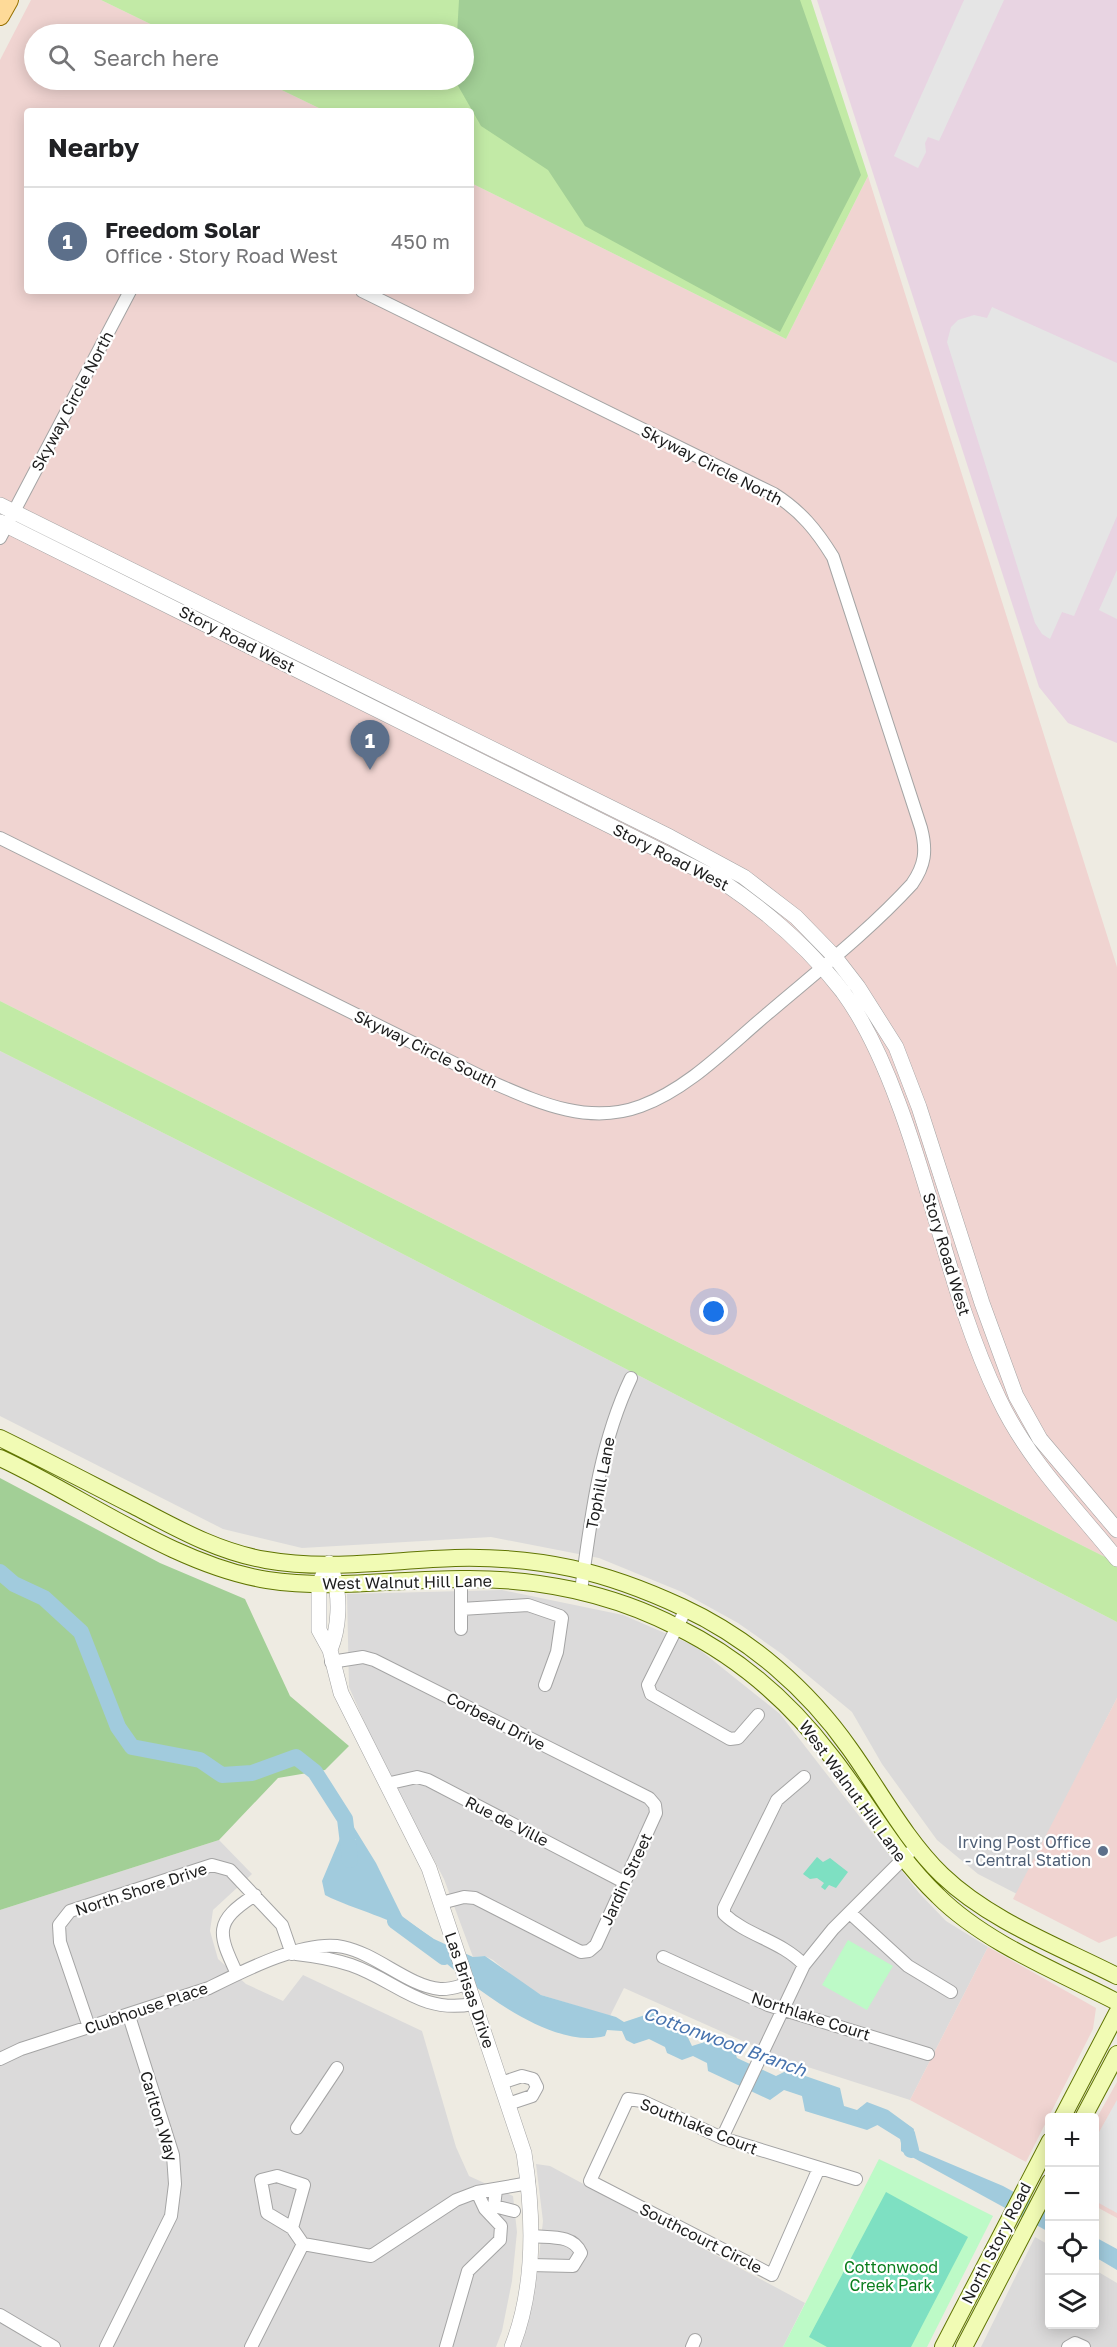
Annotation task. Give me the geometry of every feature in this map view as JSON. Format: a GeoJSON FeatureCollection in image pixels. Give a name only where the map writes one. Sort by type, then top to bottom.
{"type":"FeatureCollection","features":[{"type":"Feature","properties":{"kind":"main road"},"geometry":{"type":"LineString","coordinates":[[0,16],[9,0]]}},
{"type":"Feature","properties":{"kind":"main road","name":"West Walnut Hill Lane"},"geometry":{"type":"LineString","coordinates":[[0,1438],[192,1536],[232,1552],[287,1563],[500,1558],[584,1570],[620,1580],[686,1609],[726,1631],[780,1672],[807,1697],[844,1742],[917,1847],[943,1875],[988,1910],[1117,1976]]}},
{"type":"Feature","properties":{"kind":"main road","name":"West Walnut Hill Lane"},"geometry":{"type":"LineString","coordinates":[[0,1458],[186,1555],[233,1573],[266,1580],[337,1585],[461,1579],[518,1582],[581,1591],[621,1603],[677,1627],[737,1664],[782,1700],[832,1756],[902,1859],[961,1916],[1027,1956],[1117,2002]]}},
{"type":"Feature","properties":{"kind":"main road"},"geometry":{"type":"LineString","coordinates":[[782,1700],[800,1704],[830,1738],[840,1743],[844,1742]]}},
{"type":"Feature","properties":{"kind":"main road"},"geometry":{"type":"LineString","coordinates":[[1082,1958],[1117,1961]]}},
{"type":"Feature","properties":{"kind":"main road"},"geometry":{"type":"LineString","coordinates":[[1065,2113],[1117,2013]]}},
{"type":"Feature","properties":{"kind":"main road"},"geometry":{"type":"LineString","coordinates":[[1086,2113],[1117,2054]]}},
{"type":"Feature","properties":{"kind":"main road"},"geometry":{"type":"LineString","coordinates":[[1071,2102],[1084,2113]]}},
{"type":"Feature","properties":{"kind":"main road","name":"North Story Road"},"geometry":{"type":"LineString","coordinates":[[943,2347],[1045,2150]]}},
{"type":"Feature","properties":{"kind":"main road","name":"North Story Road"},"geometry":{"type":"LineString","coordinates":[[964,2347],[1045,2191]]}},
{"type":"Feature","properties":{"kind":"street","name":"Skyway Circle North"},"geometry":{"type":"LineString","coordinates":[[4,520],[128,294]]}},
{"type":"Feature","properties":{"kind":"street","name":"Skyway Circle North"},"geometry":{"type":"LineString","coordinates":[[368,294],[774,494],[794,507],[818,532],[833,557],[926,848],[920,872],[912,884],[834,956]]}},
{"type":"Feature","properties":{"kind":"street","name":"Story Road West"},"geometry":{"type":"LineString","coordinates":[[4,520],[650,827],[744,877],[796,917],[834,956],[896,1047],[919,1107],[982,1303],[1016,1396],[1040,1439],[1117,1530]]}},
{"type":"Feature","properties":{"kind":"street","name":"Story Road West"},"geometry":{"type":"LineString","coordinates":[[4,520],[723,882],[788,930],[843,993],[884,1066],[916,1151],[973,1338],[998,1398],[1024,1447],[1117,1559]]}},
{"type":"Feature","properties":{"kind":"street"},"geometry":{"type":"LineString","coordinates":[[556,798],[557,781]]}},
{"type":"Feature","properties":{"kind":"street"},"geometry":{"type":"LineString","coordinates":[[642,841],[650,827]]}},
{"type":"Feature","properties":{"kind":"street","name":"Skyway Circle South"},"geometry":{"type":"LineString","coordinates":[[0,838],[496,1084],[546,1106],[576,1113],[599,1113],[640,1107],[669,1092],[700,1071],[834,956]]}},
{"type":"Feature","properties":{"kind":"street","name":"Tophill Lane"},"geometry":{"type":"LineString","coordinates":[[581,1591],[602,1457],[615,1412],[631,1378]]}},
{"type":"Feature","properties":{"kind":"street"},"geometry":{"type":"LineString","coordinates":[[329,1563],[337,1585],[337,1633],[331,1656]]}},
{"type":"Feature","properties":{"kind":"street","name":"Las Brisas Drive"},"geometry":{"type":"LineString","coordinates":[[329,1563],[319,1584],[319,1630],[331,1656],[341,1693],[429,1868],[524,2153],[529,2183],[531,2265],[512,2347]]}},
{"type":"Feature","properties":{"kind":"street"},"geometry":{"type":"LineString","coordinates":[[461,1579],[461,1629]]}},
{"type":"Feature","properties":{"kind":"street"},"geometry":{"type":"LineString","coordinates":[[461,1609],[528,1605],[560,1616],[562,1618],[557,1652],[545,1685]]}},
{"type":"Feature","properties":{"kind":"street"},"geometry":{"type":"LineString","coordinates":[[686,1609],[648,1686],[651,1694],[730,1739],[738,1738],[758,1715]]}},
{"type":"Feature","properties":{"kind":"street","name":"Corbeau Drive"},"geometry":{"type":"LineString","coordinates":[[331,1656],[363,1657],[374,1660],[650,1798],[655,1804]]}},
{"type":"Feature","properties":{"kind":"street"},"geometry":{"type":"LineString","coordinates":[[804,1777],[777,1800],[724,1908],[724,1914],[731,1921],[779,1947],[804,1965]]}},
{"type":"Feature","properties":{"kind":"street","name":"Rue de Ville"},"geometry":{"type":"LineString","coordinates":[[386,1784],[417,1778],[428,1780],[624,1882]]}},
{"type":"Feature","properties":{"kind":"street","name":"Jardin Street"},"geometry":{"type":"LineString","coordinates":[[441,1903],[464,1897],[474,1898],[581,1952],[589,1951],[596,1945],[656,1813],[655,1804]]}},
{"type":"Feature","properties":{"kind":"street"},"geometry":{"type":"LineString","coordinates":[[722,2138],[804,1965],[850,1913],[902,1859],[917,1847]]}},
{"type":"Feature","properties":{"kind":"street","name":"North Shore Drive"},"geometry":{"type":"LineString","coordinates":[[89,2027],[60,1942],[59,1925],[70,1911],[212,1865],[230,1870],[282,1925],[292,1954]]}},
{"type":"Feature","properties":{"kind":"street"},"geometry":{"type":"LineString","coordinates":[[237,1974],[221,1941],[222,1926],[231,1913],[255,1895]]}},
{"type":"Feature","properties":{"kind":"street"},"geometry":{"type":"LineString","coordinates":[[850,1913],[908,1966],[951,1992]]}},
{"type":"Feature","properties":{"kind":"street","name":"Clubhouse Place"},"geometry":{"type":"LineString","coordinates":[[0,2060],[21,2049],[129,2016],[209,1988],[237,1974],[315,1945],[343,1947],[377,1959],[426,1986],[442,1989],[467,1984]]}},
{"type":"Feature","properties":{"kind":"street"},"geometry":{"type":"LineString","coordinates":[[292,1954],[351,1965],[418,2001],[453,2008],[473,2004]]}},
{"type":"Feature","properties":{"kind":"street","name":"Northlake Court"},"geometry":{"type":"LineString","coordinates":[[663,1957],[768,2005],[928,2054]]}},
{"type":"Feature","properties":{"kind":"street","name":"Carlton Way"},"geometry":{"type":"LineString","coordinates":[[106,2347],[171,2216],[175,2184],[173,2155],[129,2016]]}},
{"type":"Feature","properties":{"kind":"street"},"geometry":{"type":"LineString","coordinates":[[297,2128],[337,2068]]}},
{"type":"Feature","properties":{"kind":"street"},"geometry":{"type":"LineString","coordinates":[[501,2083],[522,2076],[533,2079],[537,2087],[532,2096],[508,2104]]}},
{"type":"Feature","properties":{"kind":"street","name":"Southlake Court"},"geometry":{"type":"LineString","coordinates":[[590,2181],[628,2099],[642,2101],[722,2138],[856,2179]]}},
{"type":"Feature","properties":{"kind":"street","name":"Southcourt Circle"},"geometry":{"type":"LineString","coordinates":[[590,2181],[772,2275],[819,2168]]}},
{"type":"Feature","properties":{"kind":"street"},"geometry":{"type":"LineString","coordinates":[[292,2228],[304,2185],[277,2176],[261,2180],[267,2213],[292,2228],[303,2244],[371,2256],[456,2199],[477,2192],[529,2183]]}},
{"type":"Feature","properties":{"kind":"street"},"geometry":{"type":"LineString","coordinates":[[496,2190],[494,2206],[514,2211],[530,2209]]}},
{"type":"Feature","properties":{"kind":"street"},"geometry":{"type":"LineString","coordinates":[[446,2347],[468,2271],[500,2240],[501,2226],[485,2208],[477,2192]]}},
{"type":"Feature","properties":{"kind":"street"},"geometry":{"type":"LineString","coordinates":[[496,2219],[509,2216],[514,2211]]}},
{"type":"Feature","properties":{"kind":"street"},"geometry":{"type":"LineString","coordinates":[[531,2236],[569,2239],[577,2244],[581,2253],[573,2266],[531,2265]]}},
{"type":"Feature","properties":{"kind":"street"},"geometry":{"type":"LineString","coordinates":[[251,2347],[303,2244]]}},
{"type":"Feature","properties":{"kind":"street"},"geometry":{"type":"LineString","coordinates":[[0,2315],[54,2347]]}},
{"type":"Feature","properties":{"kind":"street"},"geometry":{"type":"LineString","coordinates":[[1068,2347],[1075,2343],[1084,2347]]}},
{"type":"Feature","properties":{"kind":"shaded area"},"geometry":{"type":"Polygon","coordinates":[[[31,0],[101,0],[150,24],[24,24],[24,90],[282,90],[319,108],[24,108],[24,294],[474,294],[474,184],[786,339],[868,176],[1117,967],[1117,1563],[0,1001],[0,60],[31,0]]]}},
{"type":"Feature","properties":{"kind":"shaded area"},"geometry":{"type":"Polygon","coordinates":[[[817,0],[1117,0],[1117,743],[1068,723],[1039,687],[817,0]]]}},
{"type":"Feature","properties":{"kind":"shaded area"},"geometry":{"type":"Polygon","coordinates":[[[964,0],[1004,0],[939,141],[928,137],[925,143],[926,152],[918,168],[894,156],[964,0]]]}},
{"type":"Feature","properties":{"kind":"shaded area"},"geometry":{"type":"Polygon","coordinates":[[[992,307],[1117,363],[1117,516],[1074,616],[1062,612],[1050,639],[1042,634],[1035,623],[947,342],[951,327],[958,320],[974,315],[987,318],[992,307]]]}},
{"type":"Feature","properties":{"kind":"shaded area"},"geometry":{"type":"Polygon","coordinates":[[[1117,570],[1117,619],[1099,610],[1117,570]]]}},
{"type":"Feature","properties":{"kind":"shaded area"},"geometry":{"type":"Polygon","coordinates":[[[0,1051],[333,1218],[1117,1622],[1117,1698],[1017,1894],[978,1874],[937,1840],[882,1764],[852,1712],[782,1654],[738,1623],[682,1592],[599,1558],[491,1537],[302,1548],[223,1529],[0,1416],[0,1051]]]}},
{"type":"Feature","properties":{"kind":"shaded area"},"geometry":{"type":"Polygon","coordinates":[[[502,1590],[623,1615],[695,1646],[780,1714],[919,1893],[946,1921],[988,1947],[910,2100],[783,2059],[624,1988],[610,2016],[541,1995],[521,1983],[493,1960],[485,1956],[473,1957],[444,1879],[377,1751],[349,1687],[347,1594],[502,1590]]]}},
{"type":"Feature","properties":{"kind":"shaded area"},"geometry":{"type":"Polygon","coordinates":[[[1117,1698],[1117,1936],[1099,1943],[1013,1899],[1117,1698]]]}},
{"type":"Feature","properties":{"kind":"shaded area"},"geometry":{"type":"Polygon","coordinates":[[[219,1840],[252,1874],[213,1910],[210,1931],[218,1959],[246,1984],[283,2001],[303,1975],[422,2031],[456,2147],[469,2176],[513,2196],[517,2232],[512,2281],[502,2331],[496,2347],[0,2347],[0,1910],[219,1840]]]}},
{"type":"Feature","properties":{"kind":"shaded area"},"geometry":{"type":"Polygon","coordinates":[[[988,1947],[1096,2008],[1093,2029],[1051,2113],[1045,2113],[1045,2124],[1026,2162],[910,2100],[988,1947]]]}},
{"type":"Feature","properties":{"kind":"shaded area"},"geometry":{"type":"Polygon","coordinates":[[[1117,2082],[1117,2218],[1099,2208],[1099,2114],[1117,2082]]]}},
{"type":"Feature","properties":{"kind":"shaded area"},"geometry":{"type":"Polygon","coordinates":[[[1117,2100],[1117,2213],[1099,2203],[1099,2132],[1117,2100]]]}},
{"type":"Feature","properties":{"kind":"shaded area"},"geometry":{"type":"Polygon","coordinates":[[[536,2164],[550,2166],[805,2303],[783,2347],[518,2347],[527,2324],[537,2274],[543,2221],[536,2164]]]}},
{"type":"Feature","properties":{"kind":"shaded area"},"geometry":{"type":"Polygon","coordinates":[[[1035,2237],[1045,2243],[1045,2329],[1099,2329],[1099,2272],[1117,2283],[1117,2347],[981,2347],[1035,2237]]]}},
{"type":"Feature","properties":{"kind":"green space"},"geometry":{"type":"Polygon","coordinates":[[[101,0],[811,0],[868,176],[786,339],[474,184],[474,108],[319,108],[282,90],[474,90],[474,24],[150,24],[101,0]]]}},
{"type":"Feature","properties":{"kind":"green space"},"geometry":{"type":"Polygon","coordinates":[[[459,0],[800,0],[861,175],[780,332],[585,226],[548,170],[481,126],[474,114],[474,108],[471,108],[460,90],[474,90],[474,24],[458,24],[459,0]]]}},
{"type":"Feature","properties":{"kind":"green space"},"geometry":{"type":"Polygon","coordinates":[[[0,1001],[1113,1561],[1117,1566],[1117,1622],[333,1218],[0,1051],[0,1001]]]}},
{"type":"Feature","properties":{"kind":"green space"},"geometry":{"type":"Polygon","coordinates":[[[0,1478],[160,1563],[245,1599],[290,1696],[349,1746],[325,1770],[278,1778],[219,1840],[0,1910],[0,1478]]]}},
{"type":"Feature","properties":{"kind":"green space"},"geometry":{"type":"Polygon","coordinates":[[[817,1857],[823,1862],[830,1858],[848,1872],[836,1888],[829,1885],[825,1890],[821,1887],[824,1883],[817,1878],[810,1879],[803,1874],[817,1857]]]}},
{"type":"Feature","properties":{"kind":"green space"},"geometry":{"type":"Polygon","coordinates":[[[848,1940],[893,1966],[867,2010],[822,1985],[848,1940]]]}},
{"type":"Feature","properties":{"kind":"green space","name":"Cottonwood Creek Park"},"geometry":{"type":"Polygon","coordinates":[[[879,2159],[993,2216],[927,2347],[783,2347],[879,2159]]]}},
{"type":"Feature","properties":{"kind":"green space","name":"Cottonwood Creek Park"},"geometry":{"type":"Polygon","coordinates":[[[886,2192],[968,2237],[911,2347],[827,2347],[809,2337],[886,2192]]]}},
{"type":"Feature","properties":{"kind":"water"},"geometry":{"type":"Polygon","coordinates":[[[334,1795],[376,1863],[403,1918],[434,1939],[473,1957],[485,1956],[541,1995],[616,2017],[624,2022],[654,2012],[666,2024],[682,2025],[692,2046],[711,2040],[735,2052],[737,2058],[776,2076],[788,2070],[840,2088],[844,2106],[857,2110],[867,2102],[888,2110],[914,2129],[910,2138],[913,2146],[920,2151],[1003,2186],[1045,2209],[1045,2230],[901,2151],[901,2123],[888,2120],[867,2130],[805,2111],[802,2096],[784,2090],[770,2100],[708,2071],[707,2063],[693,2056],[682,2060],[667,2053],[665,2047],[649,2039],[634,2044],[626,2040],[622,2031],[607,2030],[605,2036],[584,2038],[562,2034],[517,2014],[474,1986],[440,1958],[421,1938],[410,1931],[325,1895],[322,1881],[341,1836],[356,1840],[326,1801],[334,1795]]]}},
{"type":"Feature","properties":{"kind":"water"},"geometry":{"type":"Polygon","coordinates":[[[1099,2239],[1117,2249],[1117,2270],[1099,2259],[1099,2239]]]}},
{"type":"Feature","properties":{"kind":"waterway","name":"Cottonwood Branch"},"geometry":{"type":"LineString","coordinates":[[0,1572],[14,1584],[44,1598],[81,1632],[118,1727],[132,1747],[200,1760],[222,1775],[252,1773],[296,1757],[315,1772],[345,1819],[350,1860]]}},
{"type":"Feature","properties":{"kind":"waterway","name":"Cottonwood Branch"},"geometry":{"type":"LineString","coordinates":[[395,1921],[444,1957]]}},
{"type":"Feature","properties":{"kind":"waterway","name":"Cottonwood Branch"},"geometry":{"type":"LineString","coordinates":[[865,2114],[878,2116],[907,2134],[911,2150]]}},
{"type":"Feature","properties":{"kind":"place","name":"Freedom Solar"},"geometry":{"type":"Point","coordinates":[370,770]}},
{"type":"Feature","properties":{"kind":"place","name":"Irving Post Office - Central Station"},"geometry":{"type":"Point","coordinates":[1103,1851]}}]}
